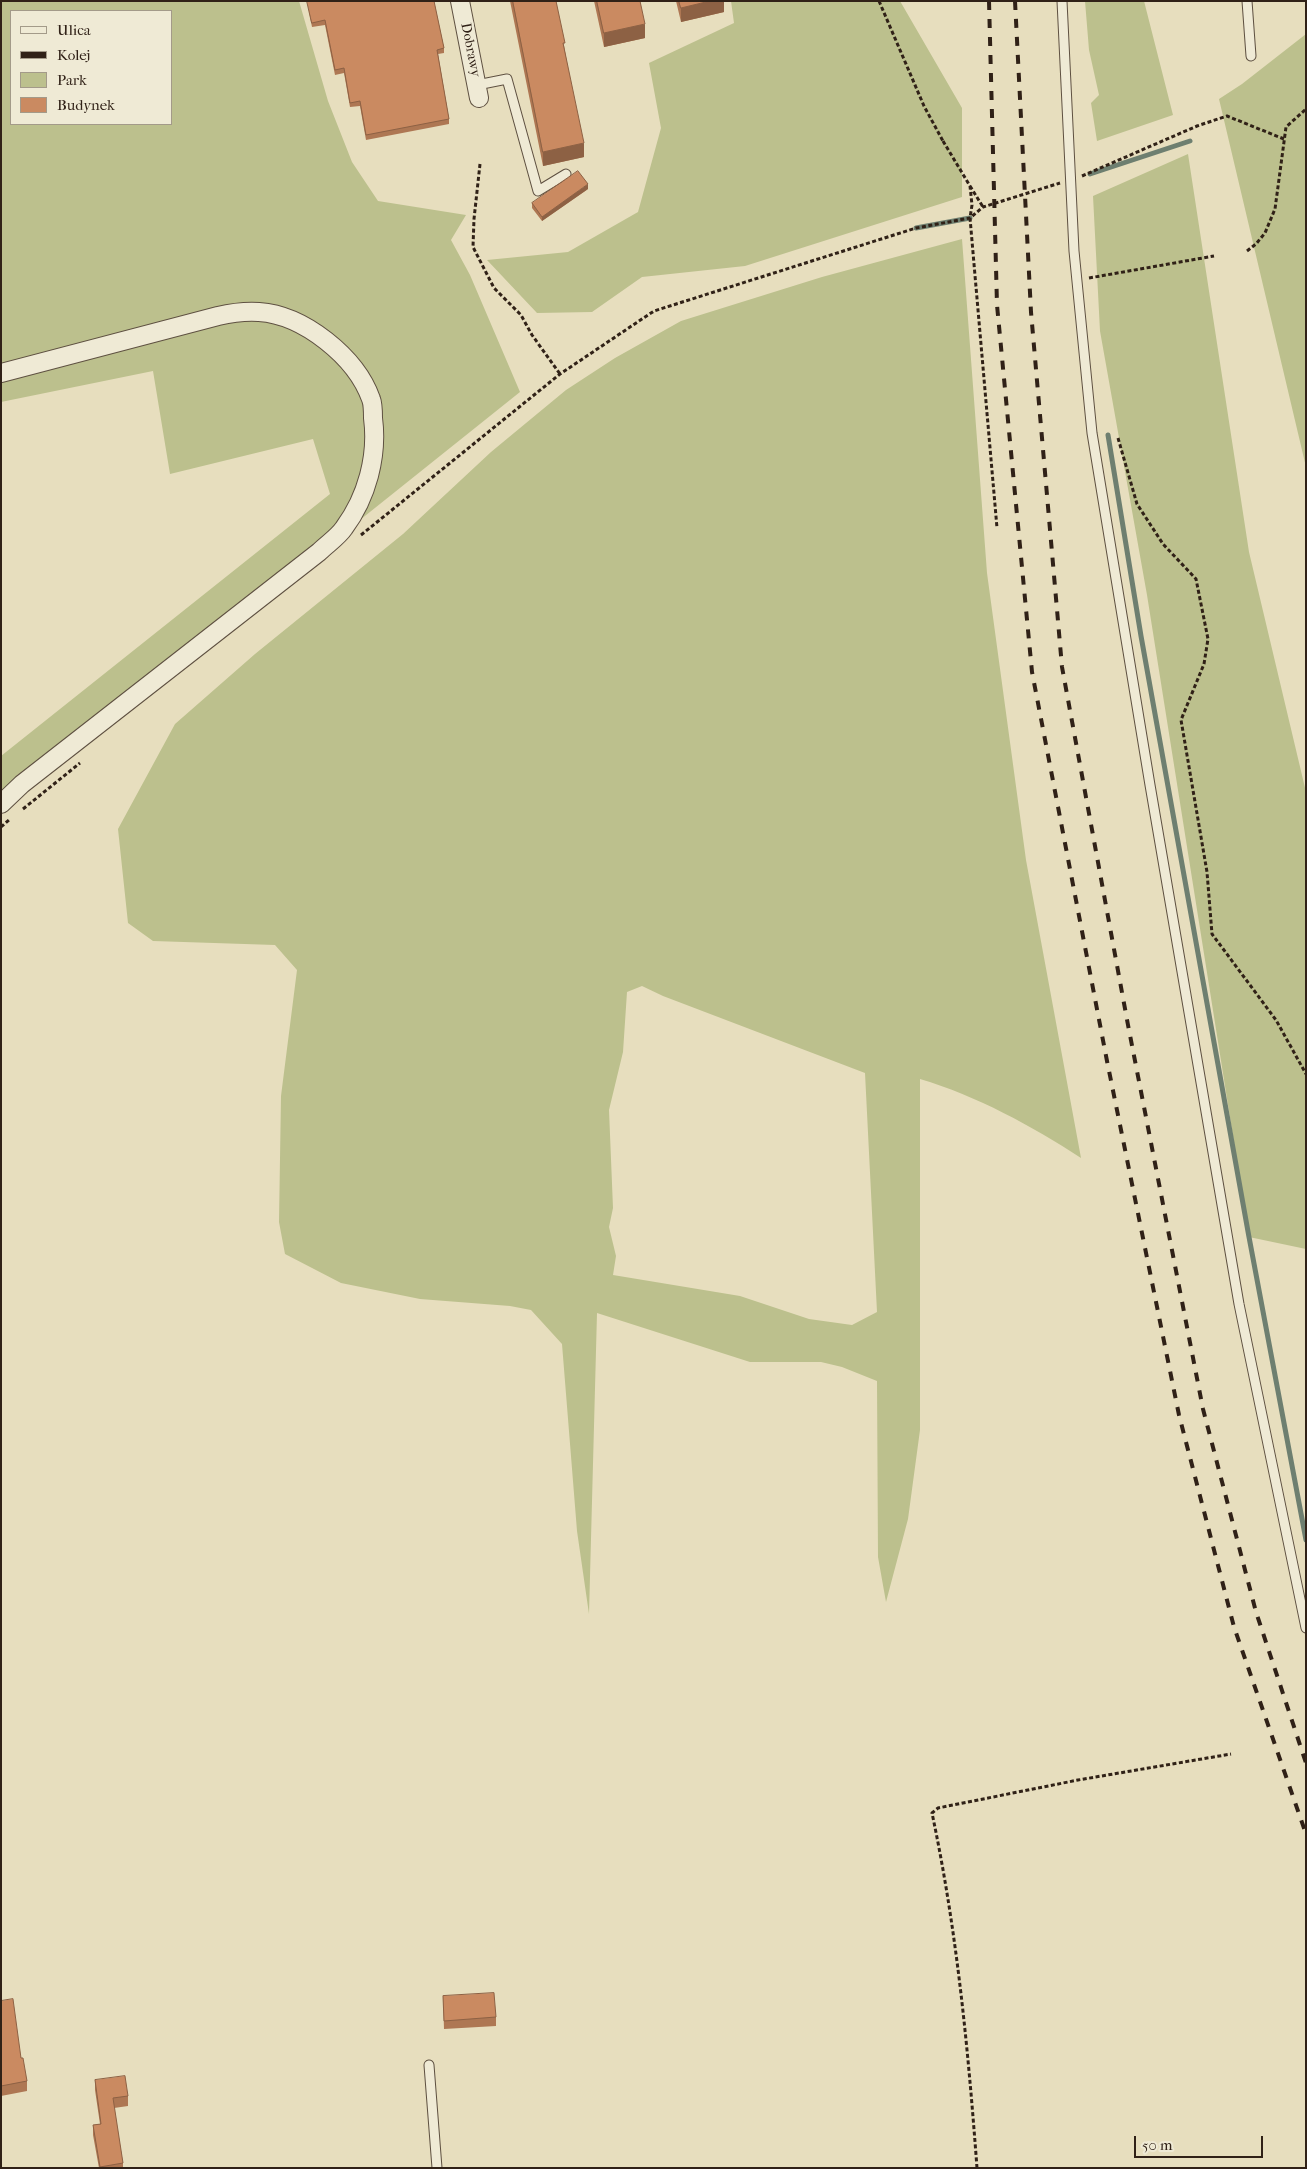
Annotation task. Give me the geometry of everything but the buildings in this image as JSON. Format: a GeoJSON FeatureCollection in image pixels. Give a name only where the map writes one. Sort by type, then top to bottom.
{"type":"FeatureCollection","features":[{"type":"Feature","properties":{"kind":"street","name":"Dobrawy"},"geometry":{"type":"LineString","coordinates":[[460,1],[478,92]]}},
{"type":"Feature","properties":{"kind":"street"},"geometry":{"type":"LineString","coordinates":[[1,373],[218,316],[237,312],[260,312],[282,318],[310,330],[332,344],[354,369],[371,399],[376,435],[370,475],[361,501],[343,530],[319,552],[22,784],[7,810]]}},
{"type":"Feature","properties":{"kind":"lane"},"geometry":{"type":"LineString","coordinates":[[1062,1],[1076,280],[1092,433],[1240,1304],[1306,1628]]}},
{"type":"Feature","properties":{"kind":"lane"},"geometry":{"type":"LineString","coordinates":[[1247,1],[1251,56]]}},
{"type":"Feature","properties":{"kind":"lane"},"geometry":{"type":"LineString","coordinates":[[478,92],[507,79],[538,191],[566,174]]}},
{"type":"Feature","properties":{"kind":"lane"},"geometry":{"type":"LineString","coordinates":[[429,2065],[438,2168]]}},
{"type":"Feature","properties":{"kind":"path"},"geometry":{"type":"LineString","coordinates":[[879,1],[924,106],[983,207]]}},
{"type":"Feature","properties":{"kind":"path"},"geometry":{"type":"LineString","coordinates":[[1247,251],[1266,233],[1275,209],[1286,127],[1306,109]]}},
{"type":"Feature","properties":{"kind":"path"},"geometry":{"type":"LineString","coordinates":[[360,536],[560,374],[654,311],[916,228],[970,218],[983,207],[1090,174],[1197,126],[1226,116],[1284,139]]}},
{"type":"Feature","properties":{"kind":"path"},"geometry":{"type":"LineString","coordinates":[[480,164],[473,247],[494,288],[521,314],[532,335],[560,374]]}},
{"type":"Feature","properties":{"kind":"path"},"geometry":{"type":"LineString","coordinates":[[970,186],[972,205],[970,218],[997,528]]}},
{"type":"Feature","properties":{"kind":"path"},"geometry":{"type":"LineString","coordinates":[[1076,280],[1214,256]]}},
{"type":"Feature","properties":{"kind":"path"},"geometry":{"type":"LineString","coordinates":[[1118,438],[1137,504],[1163,544],[1196,579],[1208,639],[1204,664],[1181,720],[1204,854],[1212,934],[1276,1020],[1306,1074]]}},
{"type":"Feature","properties":{"kind":"path"},"geometry":{"type":"LineString","coordinates":[[21,810],[83,760]]}},
{"type":"Feature","properties":{"kind":"path"},"geometry":{"type":"LineString","coordinates":[[1,827],[7,810]]}},
{"type":"Feature","properties":{"kind":"path"},"geometry":{"type":"LineString","coordinates":[[977,2168],[968,2040],[947,1882],[932,1813],[938,1808],[966,1802],[1078,1780],[1231,1754]]}},
{"type":"Feature","properties":{"kind":"green space"},"geometry":{"type":"Polygon","coordinates":[[[1,1],[299,1],[328,101],[352,162],[378,201],[466,215],[451,240],[470,275],[520,392],[1,807],[1,756],[330,494],[313,439],[170,474],[153,371],[1,402],[1,1]]]}},
{"type":"Feature","properties":{"kind":"green space"},"geometry":{"type":"Polygon","coordinates":[[[731,1],[900,1],[962,108],[962,197],[745,266],[642,277],[592,312],[537,313],[487,260],[568,252],[638,212],[661,128],[649,63],[734,23],[731,1]]]}},
{"type":"Feature","properties":{"kind":"green space"},"geometry":{"type":"Polygon","coordinates":[[[1085,1],[1144,1],[1173,115],[1097,141],[1091,103],[1099,95],[1089,50],[1085,1]]]}},
{"type":"Feature","properties":{"kind":"green space"},"geometry":{"type":"Polygon","coordinates":[[[1306,34],[1306,467],[1219,99],[1242,84],[1306,34]]]}},
{"type":"Feature","properties":{"kind":"green space"},"geometry":{"type":"Polygon","coordinates":[[[1188,154],[1249,552],[1306,792],[1306,1249],[1249,1237],[1147,595],[1100,331],[1093,196],[1188,154]]]}},
{"type":"Feature","properties":{"kind":"green space"},"geometry":{"type":"Polygon","coordinates":[[[962,239],[987,573],[1026,860],[1081,1158],[1004,1113],[962,1094],[920,1079],[920,1430],[908,1519],[886,1602],[878,1557],[877,1381],[842,1367],[821,1362],[750,1362],[597,1313],[589,1614],[577,1531],[562,1344],[531,1310],[510,1306],[420,1299],[341,1283],[285,1254],[279,1222],[281,1096],[297,970],[275,945],[153,941],[128,923],[118,829],[175,724],[255,654],[403,534],[491,452],[566,390],[615,358],[681,321],[822,277],[962,239]],[[642,986],[627,992],[623,1052],[609,1110],[613,1208],[609,1227],[616,1256],[613,1275],[740,1296],[809,1319],[852,1325],[877,1312],[865,1073],[663,996],[642,986]]]}},
{"type":"Feature","properties":{"kind":"waterway"},"geometry":{"type":"LineString","coordinates":[[1090,174],[1190,141]]}},
{"type":"Feature","properties":{"kind":"waterway"},"geometry":{"type":"LineString","coordinates":[[916,228],[970,218]]}},
{"type":"Feature","properties":{"kind":"waterway"},"geometry":{"type":"LineString","coordinates":[[1108,435],[1141,636],[1249,1237],[1306,1540]]}},
{"type":"Feature","properties":{"kind":"railway"},"geometry":{"type":"LineString","coordinates":[[989,1],[997,305],[1032,672],[1107,1061],[1179,1415],[1234,1627],[1306,1834]]}},
{"type":"Feature","properties":{"kind":"railway"},"geometry":{"type":"LineString","coordinates":[[1015,1],[1031,312],[1062,667],[1128,1025],[1203,1409],[1256,1612],[1306,1763]]}}]}
